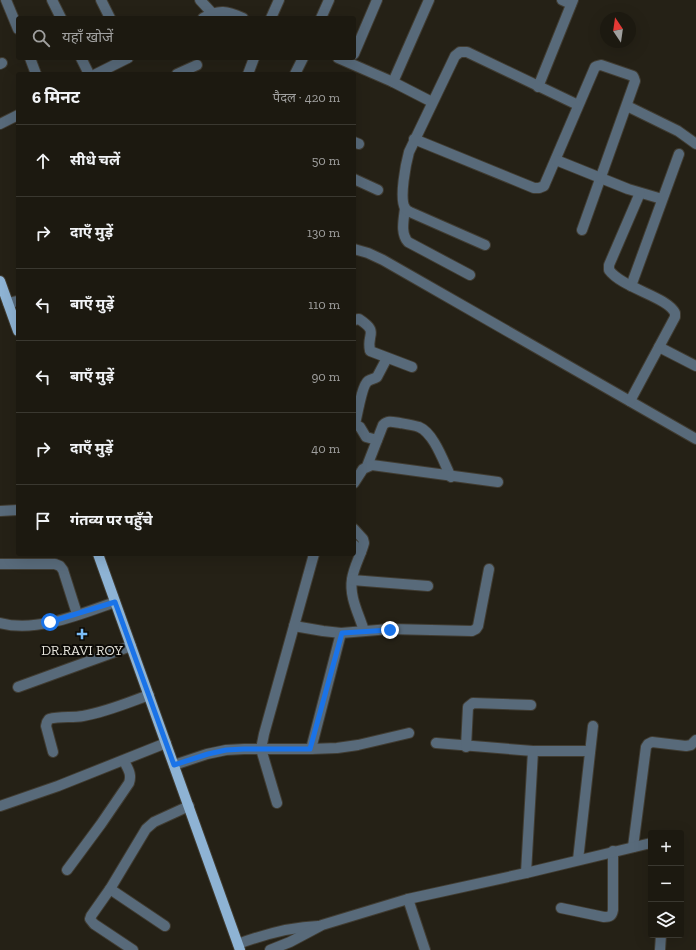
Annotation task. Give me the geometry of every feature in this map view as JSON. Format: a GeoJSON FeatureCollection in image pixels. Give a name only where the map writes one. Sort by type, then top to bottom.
{"type":"FeatureCollection","features":[{"type":"Feature","properties":{"kind":"main road"},"geometry":{"type":"LineString","coordinates":[[0,281],[2,292],[13,302],[16,319]]}},
{"type":"Feature","properties":{"kind":"main road"},"geometry":{"type":"LineString","coordinates":[[99,556],[239,947]]}},
{"type":"Feature","properties":{"kind":"street"},"geometry":{"type":"LineString","coordinates":[[6,0],[16,24]]}},
{"type":"Feature","properties":{"kind":"street"},"geometry":{"type":"LineString","coordinates":[[52,0],[60,16]]}},
{"type":"Feature","properties":{"kind":"street"},"geometry":{"type":"LineString","coordinates":[[101,0],[109,16]]}},
{"type":"Feature","properties":{"kind":"street"},"geometry":{"type":"LineString","coordinates":[[200,0],[206,16]]}},
{"type":"Feature","properties":{"kind":"street"},"geometry":{"type":"LineString","coordinates":[[273,16],[279,0]]}},
{"type":"Feature","properties":{"kind":"street"},"geometry":{"type":"LineString","coordinates":[[322,16],[328,0]]}},
{"type":"Feature","properties":{"kind":"street"},"geometry":{"type":"LineString","coordinates":[[356,49],[377,0]]}},
{"type":"Feature","properties":{"kind":"street"},"geometry":{"type":"LineString","coordinates":[[393,82],[428,0]]}},
{"type":"Feature","properties":{"kind":"street"},"geometry":{"type":"LineString","coordinates":[[538,87],[572,2],[562,0]]}},
{"type":"Feature","properties":{"kind":"street"},"geometry":{"type":"LineString","coordinates":[[209,16],[221,12],[238,16]]}},
{"type":"Feature","properties":{"kind":"street"},"geometry":{"type":"LineString","coordinates":[[470,275],[408,242],[404,238],[403,232],[405,208],[403,195],[405,164],[414,139],[455,56],[460,52],[467,52],[578,105]]}},
{"type":"Feature","properties":{"kind":"street"},"geometry":{"type":"LineString","coordinates":[[31,60],[35,72]]}},
{"type":"Feature","properties":{"kind":"street"},"geometry":{"type":"LineString","coordinates":[[82,60],[87,72]]}},
{"type":"Feature","properties":{"kind":"street"},"geometry":{"type":"LineString","coordinates":[[100,72],[124,60]]}},
{"type":"Feature","properties":{"kind":"street"},"geometry":{"type":"LineString","coordinates":[[249,72],[253,60]]}},
{"type":"Feature","properties":{"kind":"street"},"geometry":{"type":"LineString","coordinates":[[296,72],[302,60]]}},
{"type":"Feature","properties":{"kind":"street"},"geometry":{"type":"LineString","coordinates":[[351,61],[432,102]]}},
{"type":"Feature","properties":{"kind":"street"},"geometry":{"type":"LineString","coordinates":[[414,139],[534,188],[539,188],[544,186],[595,67],[599,65],[634,78],[635,81],[627,106],[582,230]]}},
{"type":"Feature","properties":{"kind":"street"},"geometry":{"type":"LineString","coordinates":[[182,72],[197,66]]}},
{"type":"Feature","properties":{"kind":"street"},"geometry":{"type":"LineString","coordinates":[[627,106],[678,131],[696,144]]}},
{"type":"Feature","properties":{"kind":"street"},"geometry":{"type":"LineString","coordinates":[[0,124],[16,116]]}},
{"type":"Feature","properties":{"kind":"street"},"geometry":{"type":"LineString","coordinates":[[631,286],[679,154]]}},
{"type":"Feature","properties":{"kind":"street"},"geometry":{"type":"LineString","coordinates":[[556,160],[640,193],[662,199]]}},
{"type":"Feature","properties":{"kind":"street"},"geometry":{"type":"LineString","coordinates":[[356,180],[378,190]]}},
{"type":"Feature","properties":{"kind":"street"},"geometry":{"type":"LineString","coordinates":[[630,400],[675,317],[675,313],[670,306],[631,286],[612,274],[609,270],[609,265],[640,193]]}},
{"type":"Feature","properties":{"kind":"street"},"geometry":{"type":"LineString","coordinates":[[405,208],[410,212],[485,245]]}},
{"type":"Feature","properties":{"kind":"street"},"geometry":{"type":"LineString","coordinates":[[356,250],[383,260],[696,439]]}},
{"type":"Feature","properties":{"kind":"street"},"geometry":{"type":"LineString","coordinates":[[356,320],[359,319],[369,325],[372,336],[369,346],[370,351],[412,367]]}},
{"type":"Feature","properties":{"kind":"street"},"geometry":{"type":"LineString","coordinates":[[659,347],[696,366]]}},
{"type":"Feature","properties":{"kind":"street"},"geometry":{"type":"LineString","coordinates":[[356,417],[366,384],[368,381],[378,378],[387,358]]}},
{"type":"Feature","properties":{"kind":"street"},"geometry":{"type":"LineString","coordinates":[[356,480],[363,469],[367,466],[383,425],[386,422],[391,421],[419,427],[426,432],[433,441],[451,477]]}},
{"type":"Feature","properties":{"kind":"street"},"geometry":{"type":"LineString","coordinates":[[356,425],[360,427],[366,437],[377,440]]}},
{"type":"Feature","properties":{"kind":"street"},"geometry":{"type":"LineString","coordinates":[[367,466],[498,482]]}},
{"type":"Feature","properties":{"kind":"street"},"geometry":{"type":"LineString","coordinates":[[0,511],[16,510]]}},
{"type":"Feature","properties":{"kind":"street"},"geometry":{"type":"LineString","coordinates":[[356,531],[363,539],[364,543],[357,549]]}},
{"type":"Feature","properties":{"kind":"street"},"geometry":{"type":"LineString","coordinates":[[277,803],[261,750],[264,734],[313,556]]}},
{"type":"Feature","properties":{"kind":"street"},"geometry":{"type":"LineString","coordinates":[[356,556],[351,591],[364,631]]}},
{"type":"Feature","properties":{"kind":"street"},"geometry":{"type":"LineString","coordinates":[[0,564],[55,564],[60,566],[63,570],[77,614]]}},
{"type":"Feature","properties":{"kind":"street"},"geometry":{"type":"LineString","coordinates":[[294,626],[342,633],[413,629],[476,630],[489,569]]}},
{"type":"Feature","properties":{"kind":"street"},"geometry":{"type":"LineString","coordinates":[[352,580],[428,586]]}},
{"type":"Feature","properties":{"kind":"street"},"geometry":{"type":"LineString","coordinates":[[0,623],[10,626],[30,626],[50,622],[115,602]]}},
{"type":"Feature","properties":{"kind":"street"},"geometry":{"type":"LineString","coordinates":[[310,749],[342,633]]}},
{"type":"Feature","properties":{"kind":"street"},"geometry":{"type":"LineString","coordinates":[[18,687],[131,646]]}},
{"type":"Feature","properties":{"kind":"street"},"geometry":{"type":"LineString","coordinates":[[54,752],[46,726],[49,719],[100,713],[149,695]]}},
{"type":"Feature","properties":{"kind":"street"},"geometry":{"type":"LineString","coordinates":[[466,746],[468,707],[470,704],[531,705]]}},
{"type":"Feature","properties":{"kind":"street"},"geometry":{"type":"LineString","coordinates":[[578,860],[592,726]]}},
{"type":"Feature","properties":{"kind":"street"},"geometry":{"type":"LineString","coordinates":[[174,765],[226,750],[310,749],[358,745],[409,732]]}},
{"type":"Feature","properties":{"kind":"street"},"geometry":{"type":"LineString","coordinates":[[633,847],[646,747],[652,742],[686,746],[691,745],[696,740]]}},
{"type":"Feature","properties":{"kind":"street"},"geometry":{"type":"LineString","coordinates":[[0,806],[124,761],[166,743]]}},
{"type":"Feature","properties":{"kind":"street"},"geometry":{"type":"LineString","coordinates":[[436,743],[532,751],[590,751]]}},
{"type":"Feature","properties":{"kind":"street"},"geometry":{"type":"LineString","coordinates":[[526,873],[532,751]]}},
{"type":"Feature","properties":{"kind":"street"},"geometry":{"type":"LineString","coordinates":[[67,870],[129,783],[131,778],[130,773],[124,761]]}},
{"type":"Feature","properties":{"kind":"street"},"geometry":{"type":"LineString","coordinates":[[133,950],[91,922],[91,916],[110,889],[146,829],[154,822],[188,806]]}},
{"type":"Feature","properties":{"kind":"street"},"geometry":{"type":"LineString","coordinates":[[270,950],[290,942],[322,925],[408,899],[648,844]]}},
{"type":"Feature","properties":{"kind":"street"},"geometry":{"type":"LineString","coordinates":[[561,908],[604,917],[612,915],[613,851]]}},
{"type":"Feature","properties":{"kind":"street"},"geometry":{"type":"LineString","coordinates":[[110,889],[165,926]]}},
{"type":"Feature","properties":{"kind":"street"},"geometry":{"type":"LineString","coordinates":[[408,899],[425,950]]}},
{"type":"Feature","properties":{"kind":"street"},"geometry":{"type":"LineString","coordinates":[[239,947],[258,936],[279,930],[322,925]]}},
{"type":"Feature","properties":{"kind":"street"},"geometry":{"type":"LineString","coordinates":[[660,950],[661,938]]}},
{"type":"Feature","properties":{"kind":"place","name":"DR.RAVI ROY"},"geometry":{"type":"Point","coordinates":[82,634]}},
{"type":"Feature","properties":{"kind":"route"},"geometry":{"type":"LineString","coordinates":[[50,622],[115,602],[174,765],[226,750],[310,749],[342,633],[390,630]]}}]}
